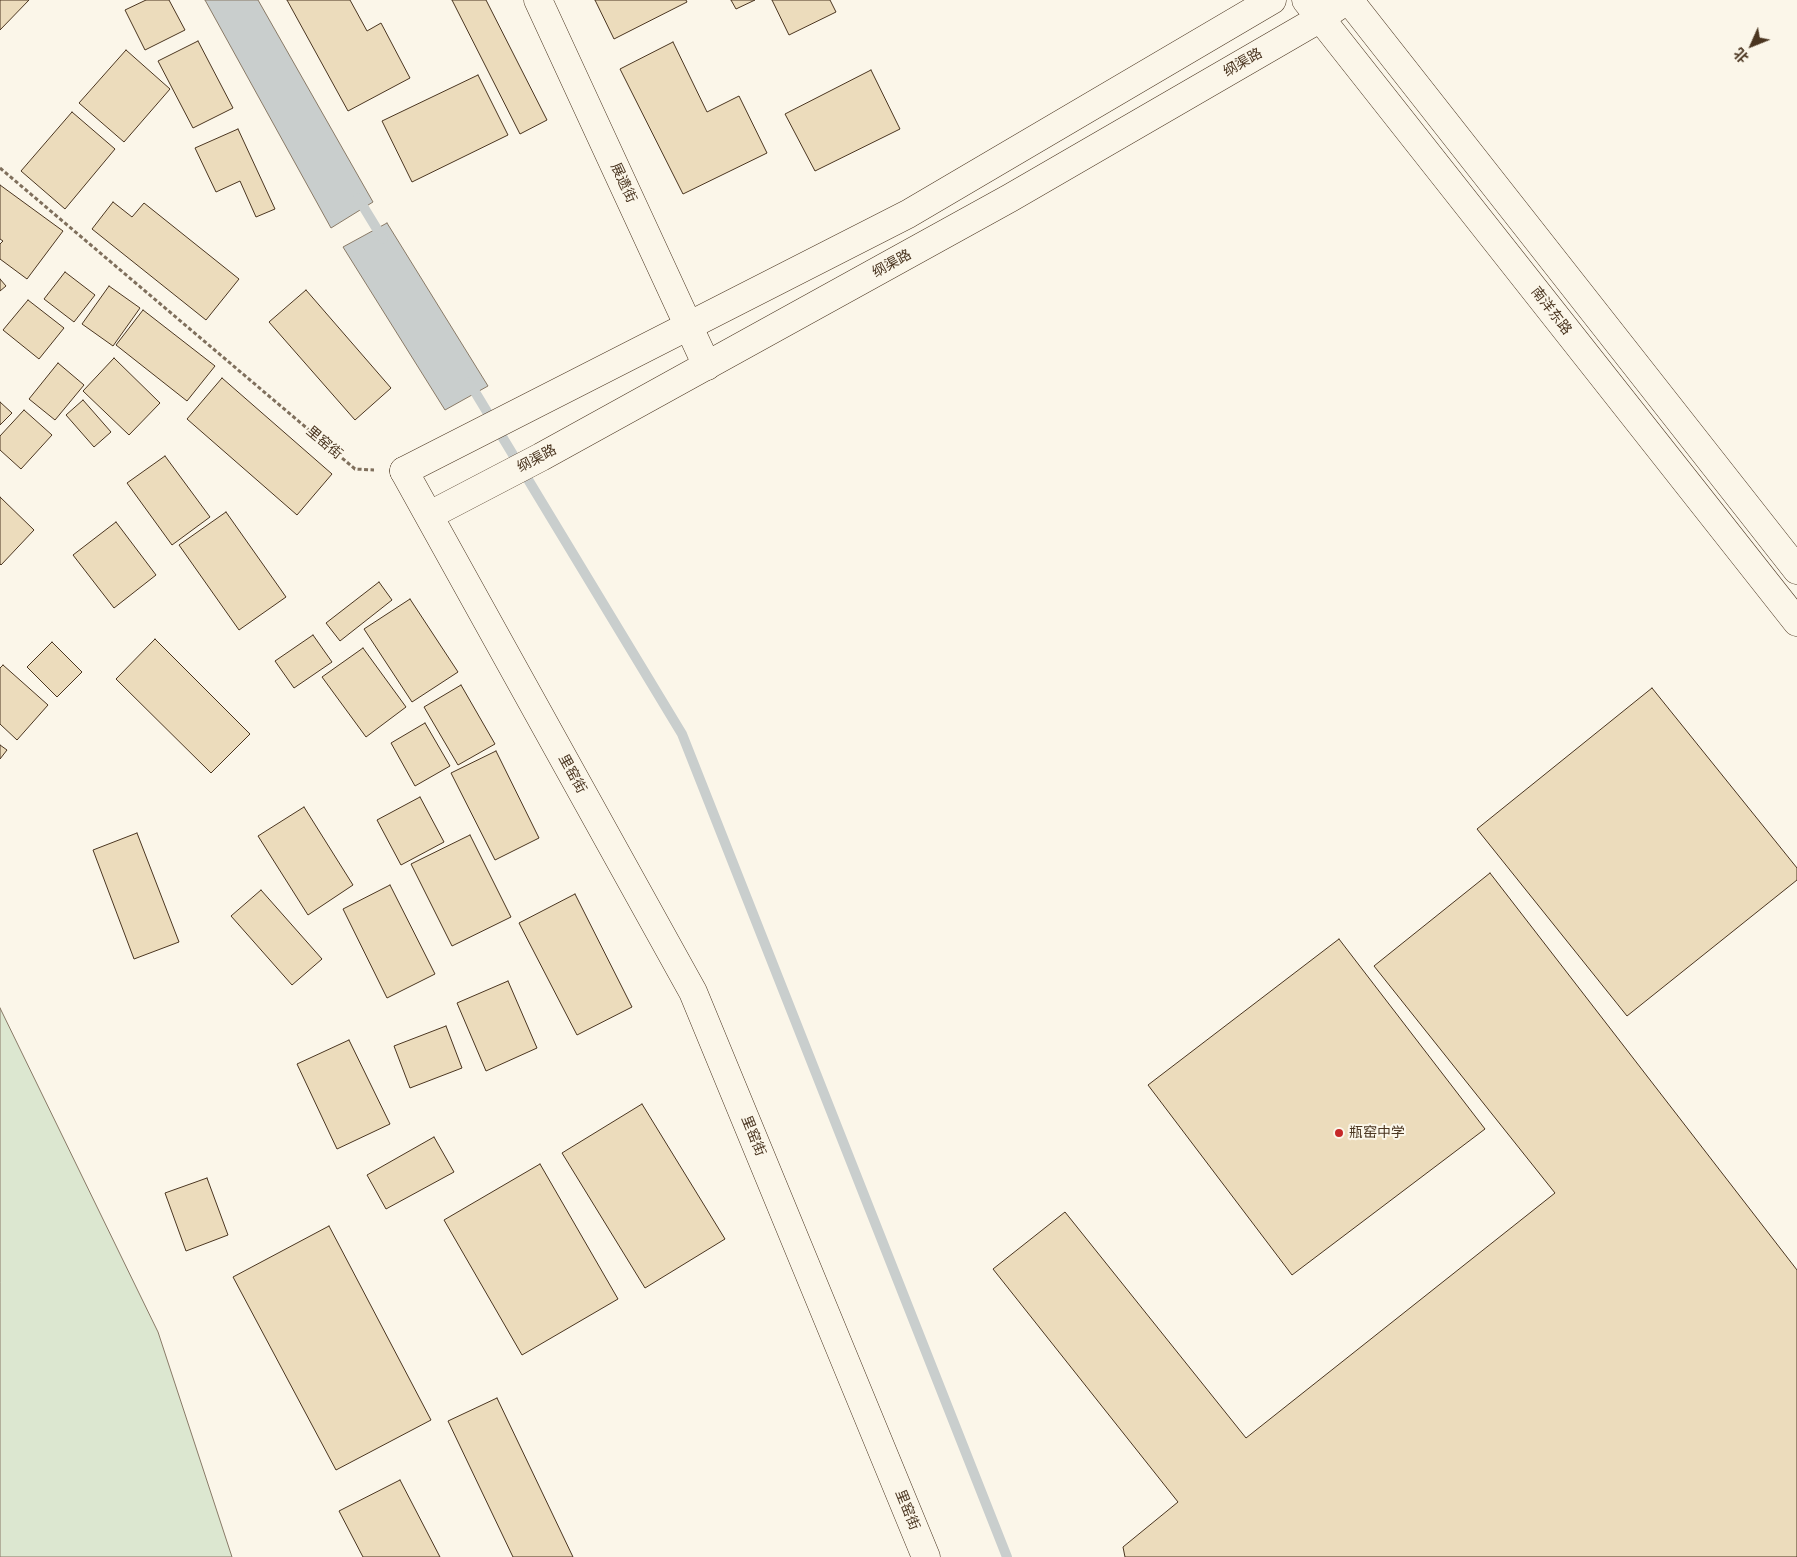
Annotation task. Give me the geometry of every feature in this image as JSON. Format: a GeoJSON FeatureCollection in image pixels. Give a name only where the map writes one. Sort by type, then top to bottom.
{"type":"FeatureCollection","features":[{"type":"Feature","properties":{"kind":"street","name":"展遗街"},"geometry":{"type":"LineString","coordinates":[[538,0],[707,366]]}},
{"type":"Feature","properties":{"kind":"street"},"geometry":{"type":"LineString","coordinates":[[404,471],[514,413],[908,214],[1272,0]]}},
{"type":"Feature","properties":{"kind":"street"},"geometry":{"type":"LineString","coordinates":[[1348,0],[1797,570]]}},
{"type":"Feature","properties":{"kind":"street","name":"纲渠路"},"geometry":{"type":"LineString","coordinates":[[430,515],[542,457],[1010,198],[1313,10],[1348,0]]}},
{"type":"Feature","properties":{"kind":"street","name":"南洋东路"},"geometry":{"type":"LineString","coordinates":[[1313,10],[1797,622]]}},
{"type":"Feature","properties":{"kind":"street","name":"里窑街"},"geometry":{"type":"LineString","coordinates":[[404,471],[693,992],[926,1557]]}},
{"type":"Feature","properties":{"kind":"path","name":"里窑街"},"geometry":{"type":"LineString","coordinates":[[0,168],[355,469],[404,471]]}},
{"type":"Feature","properties":{"kind":"green space"},"geometry":{"type":"Polygon","coordinates":[[[0,1008],[158,1332],[232,1557],[0,1557],[0,1008]]]}},
{"type":"Feature","properties":{"kind":"shaded area"},"geometry":{"type":"Polygon","coordinates":[[[205,0],[258,0],[373,202],[331,228],[205,0]]]}},
{"type":"Feature","properties":{"kind":"shaded area"},"geometry":{"type":"Polygon","coordinates":[[[387,223],[488,386],[445,410],[343,247],[387,223]]]}},
{"type":"Feature","properties":{"kind":"building"},"geometry":{"type":"Polygon","coordinates":[[[0,0],[29,0],[0,30],[0,0]]]}},
{"type":"Feature","properties":{"kind":"building"},"geometry":{"type":"Polygon","coordinates":[[[146,0],[169,0],[185,30],[145,50],[125,10],[146,0]]]}},
{"type":"Feature","properties":{"kind":"building"},"geometry":{"type":"Polygon","coordinates":[[[287,0],[350,0],[367,31],[381,23],[410,78],[348,111],[287,0]]]}},
{"type":"Feature","properties":{"kind":"building"},"geometry":{"type":"Polygon","coordinates":[[[452,0],[486,0],[547,120],[520,134],[452,0]]]}},
{"type":"Feature","properties":{"kind":"building"},"geometry":{"type":"Polygon","coordinates":[[[595,0],[686,0],[687,2],[614,39],[595,0]]]}},
{"type":"Feature","properties":{"kind":"building"},"geometry":{"type":"Polygon","coordinates":[[[731,0],[755,0],[736,9],[731,0]]]}},
{"type":"Feature","properties":{"kind":"building"},"geometry":{"type":"Polygon","coordinates":[[[772,0],[830,0],[836,12],[789,35],[772,0]]]}},
{"type":"Feature","properties":{"kind":"building"},"geometry":{"type":"Polygon","coordinates":[[[198,41],[233,108],[193,128],[158,61],[198,41]]]}},
{"type":"Feature","properties":{"kind":"building"},"geometry":{"type":"Polygon","coordinates":[[[673,42],[707,112],[739,96],[767,153],[683,194],[620,69],[673,42]]]}},
{"type":"Feature","properties":{"kind":"building"},"geometry":{"type":"Polygon","coordinates":[[[126,50],[170,89],[124,142],[79,103],[126,50]]]}},
{"type":"Feature","properties":{"kind":"building"},"geometry":{"type":"Polygon","coordinates":[[[871,70],[900,129],[815,171],[785,114],[871,70]]]}},
{"type":"Feature","properties":{"kind":"building"},"geometry":{"type":"Polygon","coordinates":[[[478,75],[508,135],[412,182],[382,121],[478,75]]]}},
{"type":"Feature","properties":{"kind":"building"},"geometry":{"type":"Polygon","coordinates":[[[72,112],[115,149],[65,209],[21,171],[72,112]]]}},
{"type":"Feature","properties":{"kind":"building"},"geometry":{"type":"Polygon","coordinates":[[[238,129],[275,209],[256,217],[240,181],[216,192],[195,148],[238,129]]]}},
{"type":"Feature","properties":{"kind":"building"},"geometry":{"type":"Polygon","coordinates":[[[0,185],[63,231],[27,279],[0,259],[0,244],[3,241],[0,239],[0,185]]]}},
{"type":"Feature","properties":{"kind":"building"},"geometry":{"type":"Polygon","coordinates":[[[113,202],[132,217],[144,203],[239,279],[206,320],[92,229],[113,202]]]}},
{"type":"Feature","properties":{"kind":"building"},"geometry":{"type":"Polygon","coordinates":[[[65,272],[95,295],[74,322],[44,299],[65,272]]]}},
{"type":"Feature","properties":{"kind":"building"},"geometry":{"type":"Polygon","coordinates":[[[0,279],[6,286],[0,291],[0,279]]]}},
{"type":"Feature","properties":{"kind":"building"},"geometry":{"type":"Polygon","coordinates":[[[109,286],[140,308],[113,346],[82,324],[109,286]]]}},
{"type":"Feature","properties":{"kind":"building"},"geometry":{"type":"Polygon","coordinates":[[[306,290],[391,388],[355,420],[269,322],[306,290]]]}},
{"type":"Feature","properties":{"kind":"building"},"geometry":{"type":"Polygon","coordinates":[[[28,300],[64,328],[39,359],[3,330],[28,300]]]}},
{"type":"Feature","properties":{"kind":"building"},"geometry":{"type":"Polygon","coordinates":[[[143,310],[215,366],[187,401],[116,345],[143,310]]]}},
{"type":"Feature","properties":{"kind":"building"},"geometry":{"type":"Polygon","coordinates":[[[114,358],[160,403],[129,435],[83,391],[114,358]]]}},
{"type":"Feature","properties":{"kind":"building"},"geometry":{"type":"Polygon","coordinates":[[[58,363],[84,385],[55,420],[29,399],[58,363]]]}},
{"type":"Feature","properties":{"kind":"building"},"geometry":{"type":"Polygon","coordinates":[[[222,378],[332,474],[297,515],[187,419],[222,378]]]}},
{"type":"Feature","properties":{"kind":"building"},"geometry":{"type":"Polygon","coordinates":[[[83,400],[111,432],[94,447],[66,415],[83,400]]]}},
{"type":"Feature","properties":{"kind":"building"},"geometry":{"type":"Polygon","coordinates":[[[0,402],[12,413],[0,425],[0,402]]]}},
{"type":"Feature","properties":{"kind":"building"},"geometry":{"type":"Polygon","coordinates":[[[24,410],[52,435],[21,469],[0,450],[0,436],[24,410]]]}},
{"type":"Feature","properties":{"kind":"building"},"geometry":{"type":"Polygon","coordinates":[[[165,456],[210,517],[172,545],[127,483],[165,456]]]}},
{"type":"Feature","properties":{"kind":"building"},"geometry":{"type":"Polygon","coordinates":[[[0,497],[34,530],[1,565],[0,564],[0,497]]]}},
{"type":"Feature","properties":{"kind":"building"},"geometry":{"type":"Polygon","coordinates":[[[226,512],[286,597],[239,630],[179,545],[226,512]]]}},
{"type":"Feature","properties":{"kind":"building"},"geometry":{"type":"Polygon","coordinates":[[[116,522],[156,575],[114,608],[73,555],[116,522]]]}},
{"type":"Feature","properties":{"kind":"building"},"geometry":{"type":"Polygon","coordinates":[[[379,582],[392,600],[340,641],[326,623],[379,582]]]}},
{"type":"Feature","properties":{"kind":"building"},"geometry":{"type":"Polygon","coordinates":[[[410,599],[458,672],[412,702],[364,629],[410,599]]]}},
{"type":"Feature","properties":{"kind":"building"},"geometry":{"type":"Polygon","coordinates":[[[313,635],[332,662],[294,688],[275,661],[313,635]]]}},
{"type":"Feature","properties":{"kind":"building"},"geometry":{"type":"Polygon","coordinates":[[[155,639],[250,734],[211,773],[116,679],[155,639]]]}},
{"type":"Feature","properties":{"kind":"building"},"geometry":{"type":"Polygon","coordinates":[[[52,642],[82,672],[57,697],[27,667],[52,642]]]}},
{"type":"Feature","properties":{"kind":"building"},"geometry":{"type":"Polygon","coordinates":[[[363,648],[406,707],[366,737],[322,677],[363,648]]]}},
{"type":"Feature","properties":{"kind":"building"},"geometry":{"type":"Polygon","coordinates":[[[3,665],[48,705],[17,740],[0,724],[0,668],[3,665]]]}},
{"type":"Feature","properties":{"kind":"building"},"geometry":{"type":"Polygon","coordinates":[[[461,685],[495,744],[458,765],[424,707],[461,685]]]}},
{"type":"Feature","properties":{"kind":"building"},"geometry":{"type":"Polygon","coordinates":[[[1652,688],[1797,868],[1797,880],[1627,1016],[1477,829],[1652,688]]]}},
{"type":"Feature","properties":{"kind":"building"},"geometry":{"type":"Polygon","coordinates":[[[425,723],[450,766],[415,786],[391,743],[425,723]]]}},
{"type":"Feature","properties":{"kind":"building"},"geometry":{"type":"Polygon","coordinates":[[[0,745],[7,750],[0,759],[0,745]]]}},
{"type":"Feature","properties":{"kind":"building"},"geometry":{"type":"Polygon","coordinates":[[[496,751],[539,838],[495,860],[451,773],[496,751]]]}},
{"type":"Feature","properties":{"kind":"building"},"geometry":{"type":"Polygon","coordinates":[[[420,797],[444,842],[401,865],[377,820],[420,797]]]}},
{"type":"Feature","properties":{"kind":"building"},"geometry":{"type":"Polygon","coordinates":[[[304,807],[353,885],[308,915],[258,836],[304,807]]]}},
{"type":"Feature","properties":{"kind":"building"},"geometry":{"type":"Polygon","coordinates":[[[137,833],[179,942],[134,959],[93,850],[137,833]]]}},
{"type":"Feature","properties":{"kind":"building"},"geometry":{"type":"Polygon","coordinates":[[[470,835],[511,917],[452,946],[411,864],[470,835]]]}},
{"type":"Feature","properties":{"kind":"building"},"geometry":{"type":"Polygon","coordinates":[[[1490,873],[1797,1270],[1797,1557],[1125,1557],[1123,1547],[1178,1502],[993,1269],[1065,1212],[1246,1438],[1555,1193],[1374,966],[1490,873]]]}},
{"type":"Feature","properties":{"kind":"building"},"geometry":{"type":"Polygon","coordinates":[[[390,885],[435,974],[387,998],[343,909],[390,885]]]}},
{"type":"Feature","properties":{"kind":"building"},"geometry":{"type":"Polygon","coordinates":[[[261,890],[322,959],[292,985],[231,916],[261,890]]]}},
{"type":"Feature","properties":{"kind":"building"},"geometry":{"type":"Polygon","coordinates":[[[575,894],[632,1007],[577,1035],[519,923],[575,894]]]}},
{"type":"Feature","properties":{"kind":"building"},"geometry":{"type":"Polygon","coordinates":[[[1339,939],[1485,1129],[1292,1275],[1148,1085],[1339,939]]]}},
{"type":"Feature","properties":{"kind":"building"},"geometry":{"type":"Polygon","coordinates":[[[508,981],[537,1048],[486,1071],[457,1003],[508,981]]]}},
{"type":"Feature","properties":{"kind":"building"},"geometry":{"type":"Polygon","coordinates":[[[446,1026],[462,1068],[410,1088],[394,1046],[446,1026]]]}},
{"type":"Feature","properties":{"kind":"building"},"geometry":{"type":"Polygon","coordinates":[[[349,1040],[390,1124],[337,1149],[297,1064],[349,1040]]]}},
{"type":"Feature","properties":{"kind":"building"},"geometry":{"type":"Polygon","coordinates":[[[642,1104],[725,1239],[645,1288],[562,1153],[642,1104]]]}},
{"type":"Feature","properties":{"kind":"building"},"geometry":{"type":"Polygon","coordinates":[[[434,1137],[454,1172],[386,1209],[367,1175],[434,1137]]]}},
{"type":"Feature","properties":{"kind":"building"},"geometry":{"type":"Polygon","coordinates":[[[540,1164],[618,1299],[522,1355],[444,1220],[540,1164]]]}},
{"type":"Feature","properties":{"kind":"building"},"geometry":{"type":"Polygon","coordinates":[[[207,1178],[228,1235],[186,1251],[165,1193],[207,1178]]]}},
{"type":"Feature","properties":{"kind":"building"},"geometry":{"type":"Polygon","coordinates":[[[329,1226],[431,1420],[336,1470],[233,1277],[329,1226]]]}},
{"type":"Feature","properties":{"kind":"building"},"geometry":{"type":"Polygon","coordinates":[[[497,1398],[573,1557],[513,1557],[448,1421],[497,1398]]]}},
{"type":"Feature","properties":{"kind":"building"},"geometry":{"type":"Polygon","coordinates":[[[400,1480],[440,1557],[363,1557],[339,1511],[400,1480]]]}},
{"type":"Feature","properties":{"kind":"waterway"},"geometry":{"type":"LineString","coordinates":[[358,198],[383,239]]}},
{"type":"Feature","properties":{"kind":"waterway"},"geometry":{"type":"LineString","coordinates":[[469,382],[682,734],[1007,1557]]}},
{"type":"Feature","properties":{"kind":"place","name":"瓶窑中学"},"geometry":{"type":"Point","coordinates":[1339,1133]}}]}
